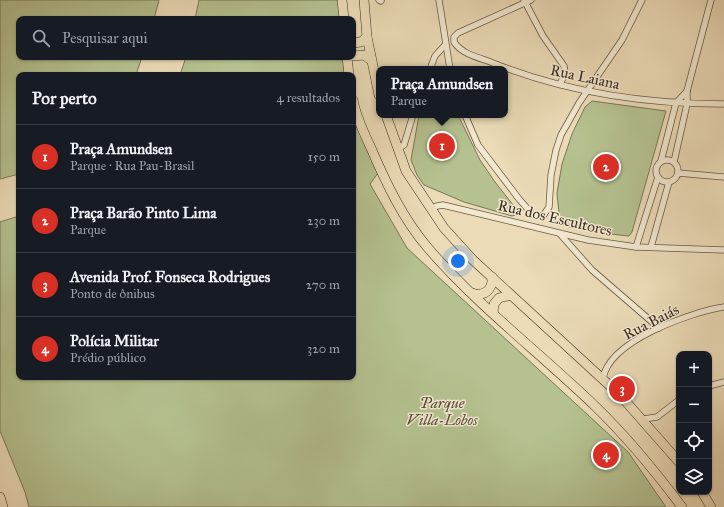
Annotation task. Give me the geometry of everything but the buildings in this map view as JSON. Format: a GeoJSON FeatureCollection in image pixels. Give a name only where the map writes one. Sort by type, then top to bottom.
{"type":"FeatureCollection","features":[{"type":"Feature","properties":{"kind":"highway"},"geometry":{"type":"LineString","coordinates":[[342,0],[344,16]]}},
{"type":"Feature","properties":{"kind":"highway"},"geometry":{"type":"LineString","coordinates":[[364,0],[367,37],[376,82]]}},
{"type":"Feature","properties":{"kind":"highway"},"geometry":{"type":"LineString","coordinates":[[356,43],[361,42],[367,37]]}},
{"type":"Feature","properties":{"kind":"highway"},"geometry":{"type":"LineString","coordinates":[[356,57],[364,56],[371,60]]}},
{"type":"Feature","properties":{"kind":"highway"},"geometry":{"type":"LineString","coordinates":[[349,72],[350,60]]}},
{"type":"Feature","properties":{"kind":"highway"},"geometry":{"type":"LineString","coordinates":[[356,108],[378,166],[400,207],[427,247],[493,313],[605,415],[645,459],[682,507]]}},
{"type":"Feature","properties":{"kind":"highway"},"geometry":{"type":"LineString","coordinates":[[387,118],[406,171],[449,234],[473,260],[603,379],[644,419],[677,459]]}},
{"type":"Feature","properties":{"kind":"highway"},"geometry":{"type":"LineString","coordinates":[[472,293],[480,295],[486,293],[492,286],[492,277]]}},
{"type":"Feature","properties":{"kind":"highway"},"geometry":{"type":"LineString","coordinates":[[493,313],[494,304],[499,298],[511,295]]}},
{"type":"Feature","properties":{"kind":"highway"},"geometry":{"type":"LineString","coordinates":[[704,495],[711,507]]}},
{"type":"Feature","properties":{"kind":"highway"},"geometry":{"type":"LineString","coordinates":[[0,497],[3,507]]}},
{"type":"Feature","properties":{"kind":"street"},"geometry":{"type":"LineString","coordinates":[[438,0],[449,66]]}},
{"type":"Feature","properties":{"kind":"street"},"geometry":{"type":"LineString","coordinates":[[531,0],[524,1],[543,36],[564,66],[565,74],[560,84]]}},
{"type":"Feature","properties":{"kind":"street"},"geometry":{"type":"LineString","coordinates":[[466,118],[478,145],[519,199],[533,214],[544,216],[549,207],[556,150],[571,116],[622,40],[642,0]]}},
{"type":"Feature","properties":{"kind":"street"},"geometry":{"type":"LineString","coordinates":[[651,248],[669,182],[676,177],[678,173],[674,162],[687,104],[687,91],[711,0]]}},
{"type":"Feature","properties":{"kind":"street","name":"Rua Laiana"},"geometry":{"type":"LineString","coordinates":[[499,66],[457,47],[454,42],[454,37],[480,22],[524,1]]}},
{"type":"Feature","properties":{"kind":"street"},"geometry":{"type":"LineString","coordinates":[[431,66],[436,56],[445,45]]}},
{"type":"Feature","properties":{"kind":"street","name":"Rua Laiana"},"geometry":{"type":"LineString","coordinates":[[508,69],[588,91],[642,100],[687,104],[724,104]]}},
{"type":"Feature","properties":{"kind":"street"},"geometry":{"type":"LineString","coordinates":[[669,182],[660,180],[656,168],[661,161],[676,103],[687,91]]}},
{"type":"Feature","properties":{"kind":"street"},"geometry":{"type":"LineString","coordinates":[[397,149],[404,145],[412,118]]}},
{"type":"Feature","properties":{"kind":"street"},"geometry":{"type":"LineString","coordinates":[[661,161],[665,160],[674,162]]}},
{"type":"Feature","properties":{"kind":"street"},"geometry":{"type":"LineString","coordinates":[[678,173],[724,177]]}},
{"type":"Feature","properties":{"kind":"street"},"geometry":{"type":"LineString","coordinates":[[636,246],[658,176]]}},
{"type":"Feature","properties":{"kind":"street","name":"Rua dos Escultores"},"geometry":{"type":"LineString","coordinates":[[431,209],[437,206],[443,206],[493,216],[560,234],[636,246],[651,248],[724,250]]}},
{"type":"Feature","properties":{"kind":"street"},"geometry":{"type":"LineString","coordinates":[[560,234],[592,270],[659,328]]}},
{"type":"Feature","properties":{"kind":"street","name":"Rua Baiás"},"geometry":{"type":"LineString","coordinates":[[603,379],[608,366],[628,344],[659,328],[700,312],[724,307]]}},
{"type":"Feature","properties":{"kind":"street"},"geometry":{"type":"LineString","coordinates":[[712,385],[724,382]]}},
{"type":"Feature","properties":{"kind":"street"},"geometry":{"type":"LineString","coordinates":[[644,419],[657,417],[676,402]]}},
{"type":"Feature","properties":{"kind":"green space"},"geometry":{"type":"Polygon","coordinates":[[[0,0],[159,0],[155,16],[16,16],[16,60],[141,60],[137,72],[16,72],[16,175],[0,179],[0,0]]]}},
{"type":"Feature","properties":{"kind":"green space"},"geometry":{"type":"Polygon","coordinates":[[[199,0],[340,0],[341,16],[196,16],[199,0]]]}},
{"type":"Feature","properties":{"kind":"green space"},"geometry":{"type":"Polygon","coordinates":[[[185,60],[344,60],[346,72],[181,72],[185,60]]]}},
{"type":"Feature","properties":{"kind":"green space"},"geometry":{"type":"Polygon","coordinates":[[[592,101],[666,111],[632,232],[629,236],[581,229],[560,223],[557,193],[562,164],[572,134],[585,107],[592,101]]]}},
{"type":"Feature","properties":{"kind":"green space"},"geometry":{"type":"Polygon","coordinates":[[[418,118],[459,118],[480,160],[517,210],[515,215],[512,216],[464,202],[424,185],[417,175],[411,160],[418,118]]]}},
{"type":"Feature","properties":{"kind":"green space","name":"Parque Villa-Lobos"},"geometry":{"type":"Polygon","coordinates":[[[356,124],[378,173],[370,184],[407,248],[628,452],[666,507],[29,507],[25,492],[0,431],[0,222],[16,217],[16,380],[356,380],[356,124]]]}},
{"type":"Feature","properties":{"kind":"place","name":"Praça Amundsen"},"geometry":{"type":"Point","coordinates":[442,146]}},
{"type":"Feature","properties":{"kind":"place","name":"Praça Barão Pinto Lima"},"geometry":{"type":"Point","coordinates":[606,167]}},
{"type":"Feature","properties":{"kind":"place","name":"Avenida Prof. Fonseca Rodrigues"},"geometry":{"type":"Point","coordinates":[622,389]}},
{"type":"Feature","properties":{"kind":"place","name":"Polícia Militar"},"geometry":{"type":"Point","coordinates":[606,455]}}]}
